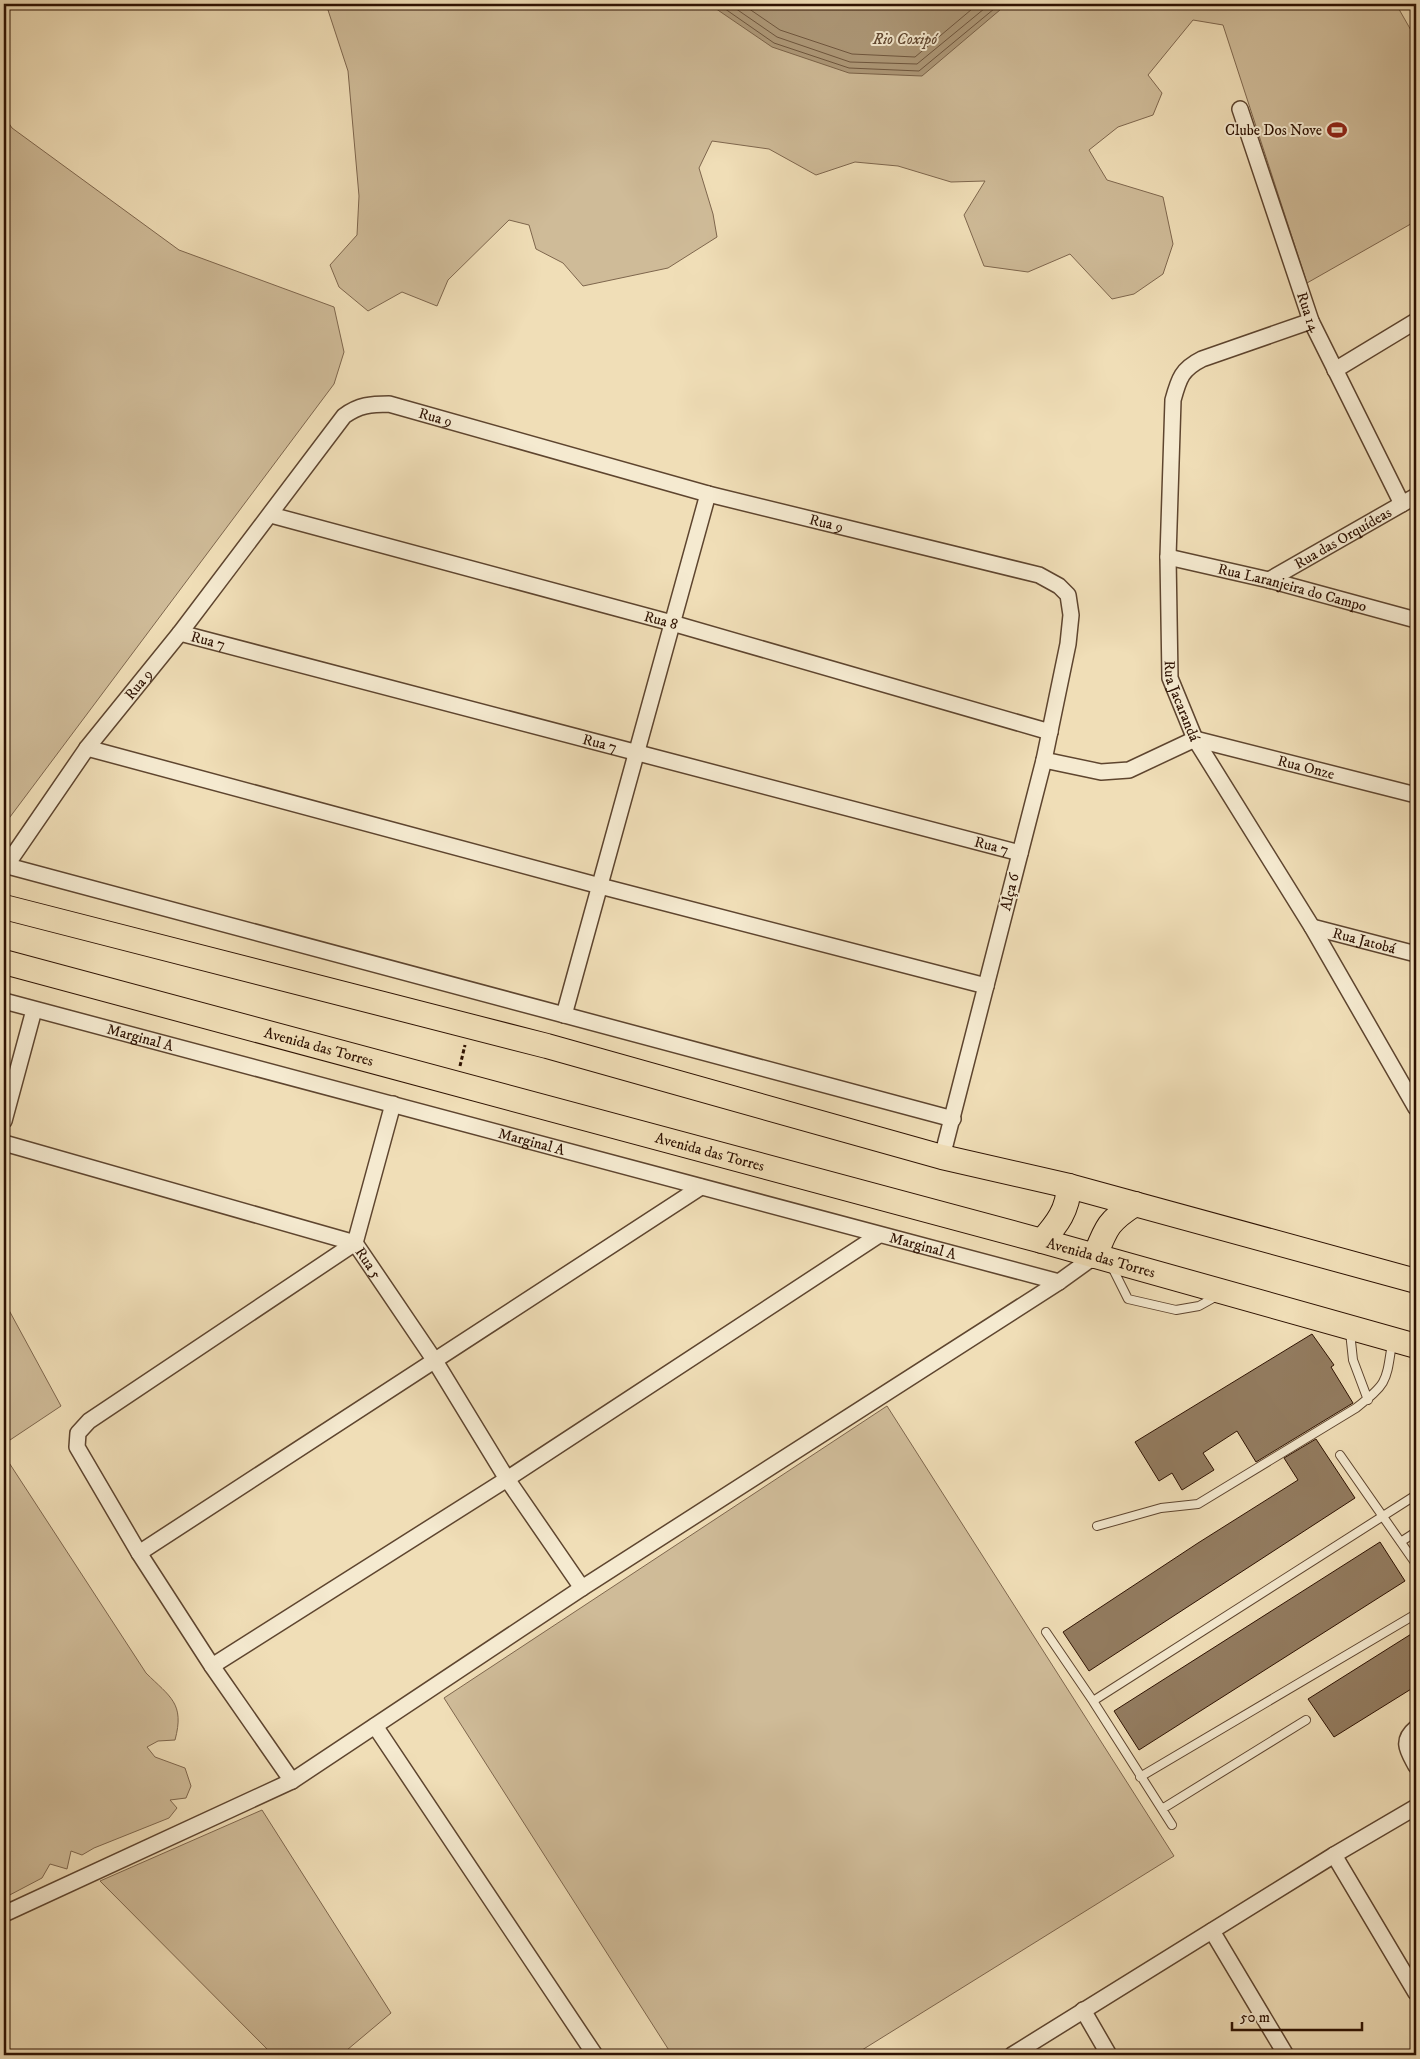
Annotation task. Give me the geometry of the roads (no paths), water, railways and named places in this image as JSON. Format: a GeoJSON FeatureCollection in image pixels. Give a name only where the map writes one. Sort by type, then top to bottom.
{"type":"FeatureCollection","features":[{"type":"Feature","properties":{"kind":"main road"},"geometry":{"type":"LineString","coordinates":[[4,906],[547,1046],[942,1157],[1069,1186],[1416,1281]]}},
{"type":"Feature","properties":{"kind":"main road","name":"Avenida das Torres"},"geometry":{"type":"LineString","coordinates":[[4,962],[1042,1241],[1416,1346]]}},
{"type":"Feature","properties":{"kind":"main road"},"geometry":{"type":"LineString","coordinates":[[1042,1241],[1060,1221],[1066,1205],[1069,1186]]}},
{"type":"Feature","properties":{"kind":"main road"},"geometry":{"type":"LineString","coordinates":[[1102,1258],[1106,1227],[1121,1213],[1135,1204]]}},
{"type":"Feature","properties":{"kind":"street","name":"Rua 14"},"geometry":{"type":"LineString","coordinates":[[1240,109],[1311,320],[1402,504]]}},
{"type":"Feature","properties":{"kind":"street","name":"Rua Jacarandá"},"geometry":{"type":"LineString","coordinates":[[1311,320],[1202,359],[1188,366],[1178,382],[1174,400],[1168,557],[1170,678],[1195,739],[1312,926],[1416,1108]]}},
{"type":"Feature","properties":{"kind":"street"},"geometry":{"type":"LineString","coordinates":[[1335,370],[1416,321]]}},
{"type":"Feature","properties":{"kind":"street","name":"Rua 9"},"geometry":{"type":"LineString","coordinates":[[5,866],[86,748],[180,633],[344,416],[355,408],[370,404],[389,404],[708,494],[1040,575],[1059,586],[1068,595]]}},
{"type":"Feature","properties":{"kind":"street"},"geometry":{"type":"LineString","coordinates":[[564,1015],[708,494]]}},
{"type":"Feature","properties":{"kind":"street","name":"Rua das Orquídeas"},"geometry":{"type":"LineString","coordinates":[[1269,580],[1416,496]]}},
{"type":"Feature","properties":{"kind":"street","name":"Rua 8"},"geometry":{"type":"LineString","coordinates":[[270,515],[672,623],[1050,732]]}},
{"type":"Feature","properties":{"kind":"street","name":"Rua Laranjeira do Campo"},"geometry":{"type":"LineString","coordinates":[[1168,557],[1269,580],[1416,620]]}},
{"type":"Feature","properties":{"kind":"street","name":"Alça 6"},"geometry":{"type":"LineString","coordinates":[[942,1157],[1044,760],[1070,629],[1068,595]]}},
{"type":"Feature","properties":{"kind":"street","name":"Rua 7"},"geometry":{"type":"LineString","coordinates":[[180,633],[637,751],[1020,853]]}},
{"type":"Feature","properties":{"kind":"street"},"geometry":{"type":"LineString","coordinates":[[1044,760],[1101,772],[1129,770],[1195,739]]}},
{"type":"Feature","properties":{"kind":"street","name":"Rua Onze"},"geometry":{"type":"LineString","coordinates":[[1195,739],[1416,795]]}},
{"type":"Feature","properties":{"kind":"street"},"geometry":{"type":"LineString","coordinates":[[86,748],[600,886],[986,986]]}},
{"type":"Feature","properties":{"kind":"street"},"geometry":{"type":"LineString","coordinates":[[5,866],[952,1119]]}},
{"type":"Feature","properties":{"kind":"street","name":"Rua Jatobá"},"geometry":{"type":"LineString","coordinates":[[1312,926],[1416,954]]}},
{"type":"Feature","properties":{"kind":"street","name":"Marginal A"},"geometry":{"type":"LineString","coordinates":[[4,1001],[1059,1282]]}},
{"type":"Feature","properties":{"kind":"street"},"geometry":{"type":"LineString","coordinates":[[4,1121],[34,1010]]}},
{"type":"Feature","properties":{"kind":"street"},"geometry":{"type":"LineString","coordinates":[[292,1781],[212,1666],[139,1554],[76,1447],[78,1433],[90,1421],[355,1243],[393,1104]]}},
{"type":"Feature","properties":{"kind":"street","name":"Rua 5"},"geometry":{"type":"LineString","coordinates":[[4,1143],[355,1243],[435,1361],[507,1478],[582,1588]]}},
{"type":"Feature","properties":{"kind":"street"},"geometry":{"type":"LineString","coordinates":[[139,1554],[701,1187]]}},
{"type":"Feature","properties":{"kind":"street"},"geometry":{"type":"LineString","coordinates":[[212,1666],[507,1478],[880,1235]]}},
{"type":"Feature","properties":{"kind":"street"},"geometry":{"type":"LineString","coordinates":[[4,1914],[292,1781],[582,1588],[1059,1282],[1102,1258]]}},
{"type":"Feature","properties":{"kind":"street"},"geometry":{"type":"LineString","coordinates":[[375,1726],[595,2055]]}},
{"type":"Feature","properties":{"kind":"street"},"geometry":{"type":"LineString","coordinates":[[1416,1728],[1407,1737],[1406,1744],[1416,1766]]}},
{"type":"Feature","properties":{"kind":"street"},"geometry":{"type":"LineString","coordinates":[[1012,2055],[1334,1855],[1416,1807]]}},
{"type":"Feature","properties":{"kind":"street"},"geometry":{"type":"LineString","coordinates":[[1334,1855],[1416,1992]]}},
{"type":"Feature","properties":{"kind":"street"},"geometry":{"type":"LineString","coordinates":[[1212,1931],[1286,2055]]}},
{"type":"Feature","properties":{"kind":"street"},"geometry":{"type":"LineString","coordinates":[[1083,2010],[1110,2055]]}},
{"type":"Feature","properties":{"kind":"lane"},"geometry":{"type":"LineString","coordinates":[[1102,1258],[1128,1299],[1176,1310],[1199,1306],[1223,1292]]}},
{"type":"Feature","properties":{"kind":"lane"},"geometry":{"type":"LineString","coordinates":[[1350,1328],[1352,1360],[1368,1400]]}},
{"type":"Feature","properties":{"kind":"lane"},"geometry":{"type":"LineString","coordinates":[[1097,1526],[1161,1508],[1198,1504],[1356,1408],[1377,1392],[1386,1379],[1393,1340]]}},
{"type":"Feature","properties":{"kind":"lane"},"geometry":{"type":"LineString","coordinates":[[1340,1455],[1402,1541],[1416,1564]]}},
{"type":"Feature","properties":{"kind":"lane"},"geometry":{"type":"LineString","coordinates":[[1093,1701],[1416,1495]]}},
{"type":"Feature","properties":{"kind":"lane"},"geometry":{"type":"LineString","coordinates":[[1402,1541],[1416,1532]]}},
{"type":"Feature","properties":{"kind":"lane"},"geometry":{"type":"LineString","coordinates":[[1140,1777],[1416,1614]]}},
{"type":"Feature","properties":{"kind":"lane"},"geometry":{"type":"LineString","coordinates":[[1046,1632],[1172,1824]]}},
{"type":"Feature","properties":{"kind":"lane"},"geometry":{"type":"LineString","coordinates":[[1162,1809],[1306,1720]]}},
{"type":"Feature","properties":{"kind":"water","name":"Rio Coxipó"},"geometry":{"type":"Polygon","coordinates":[[[709,4],[1007,4],[922,76],[849,73],[772,47],[709,4]]]}},
{"type":"Feature","properties":{"kind":"place","name":"Clube Dos Nove"},"geometry":{"type":"Point","coordinates":[1337,130]}}]}
